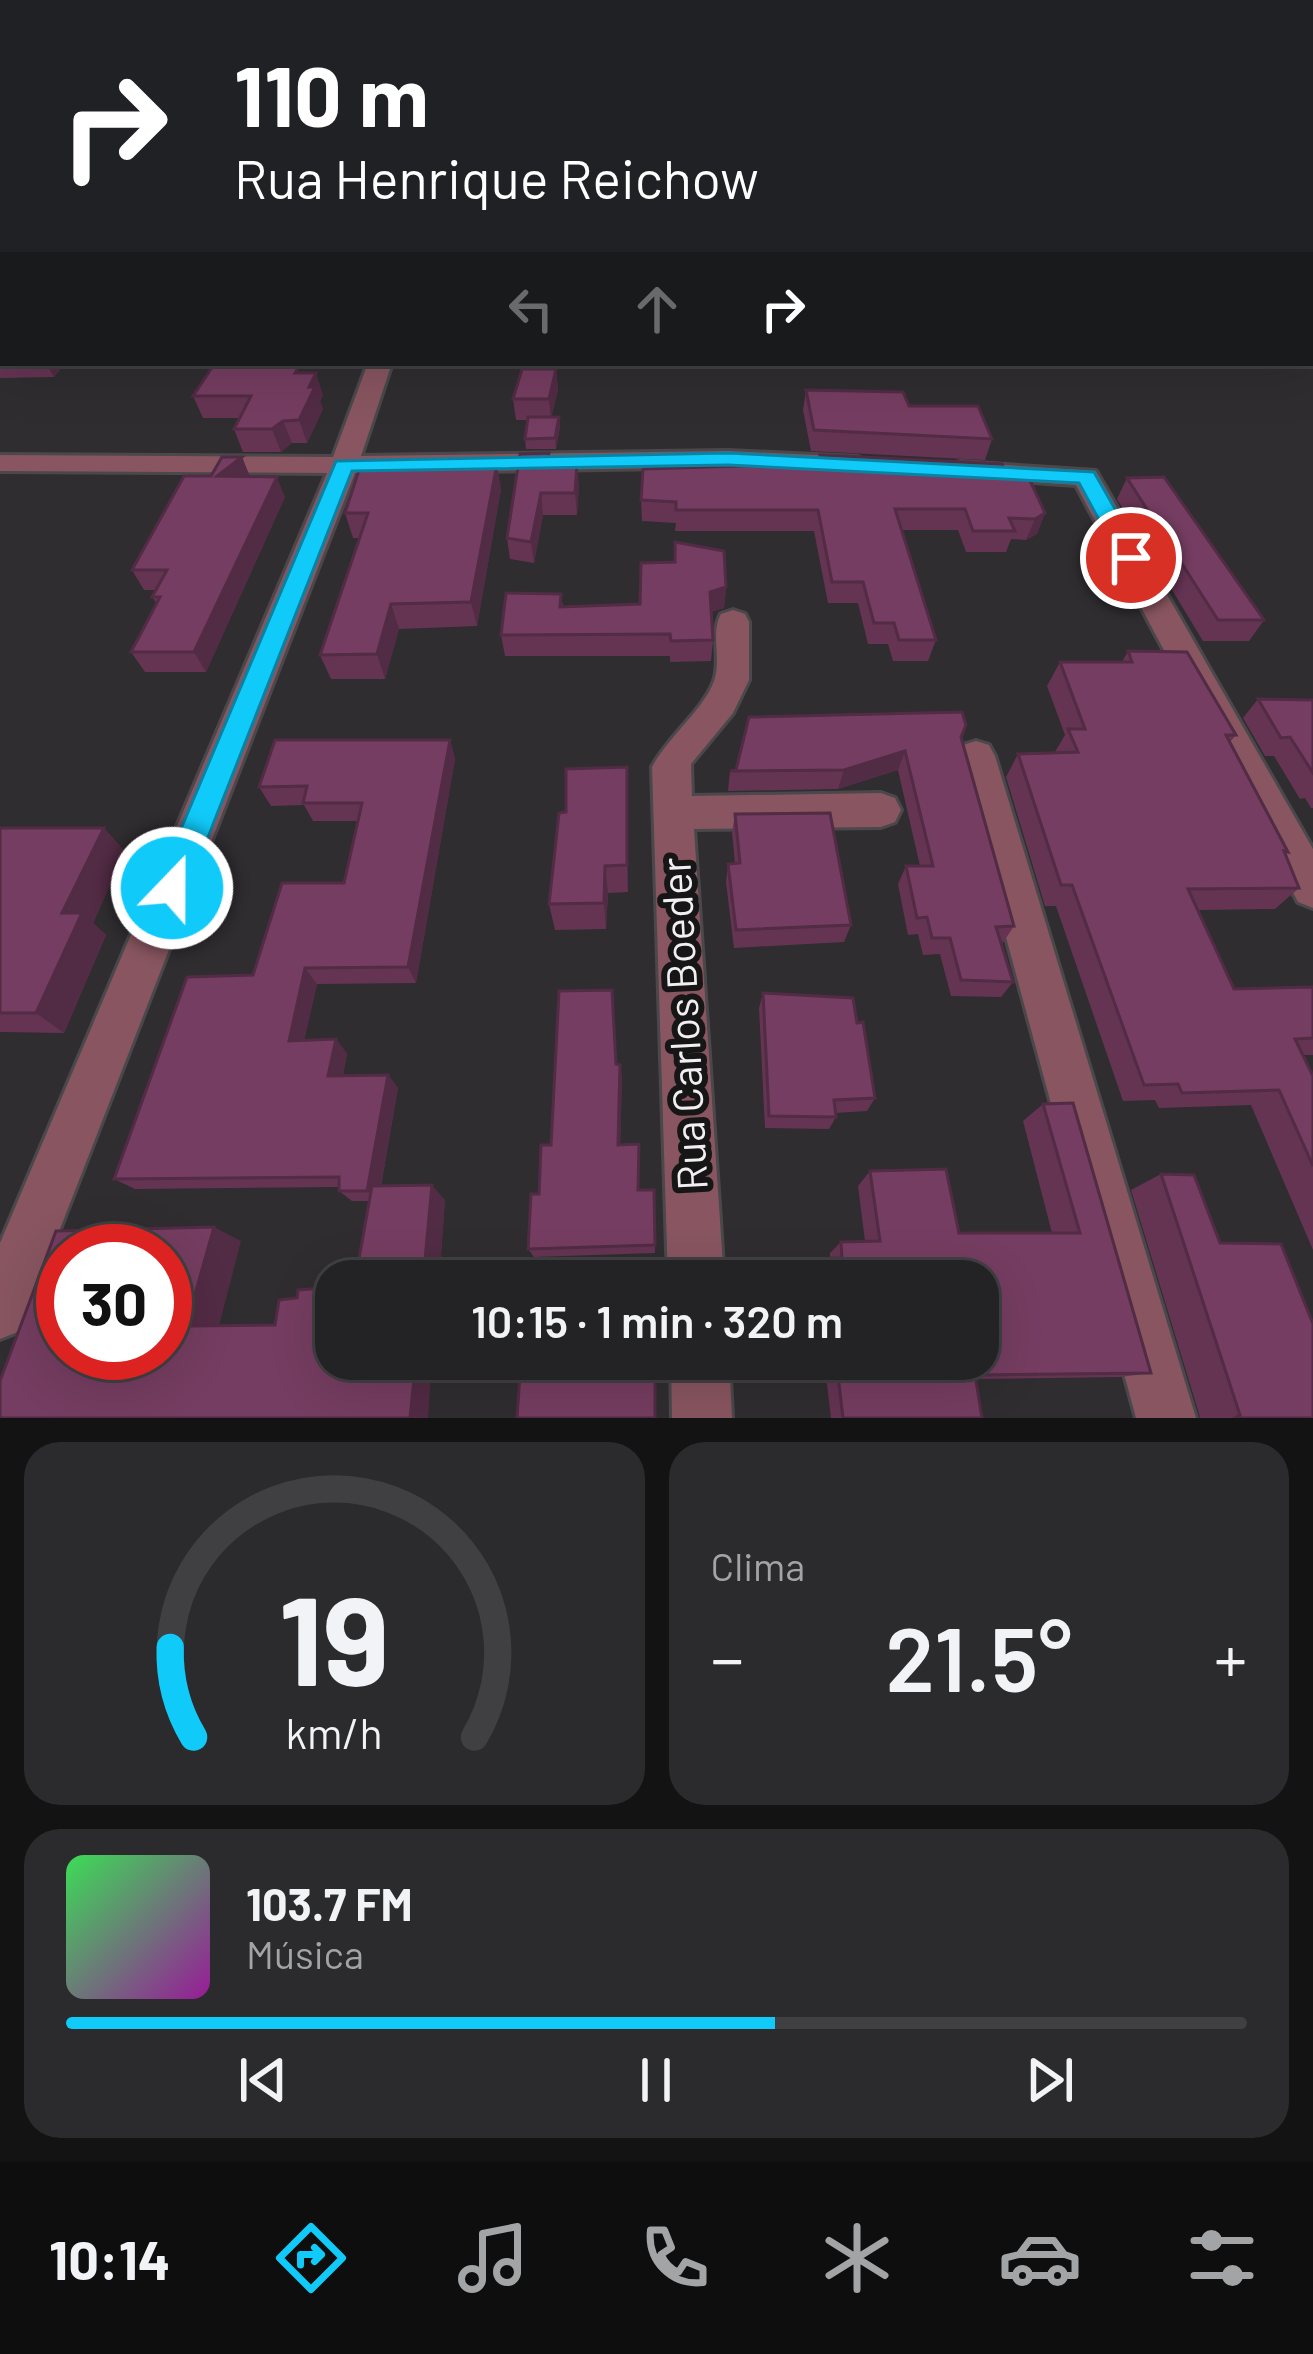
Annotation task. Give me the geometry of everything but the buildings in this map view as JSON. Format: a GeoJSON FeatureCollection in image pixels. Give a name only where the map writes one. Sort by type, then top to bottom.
{"type":"FeatureCollection","features":[{"type":"Feature","properties":{"kind":"street"},"geometry":{"type":"LineString","coordinates":[[0,1311],[344,465],[379,366]]}},
{"type":"Feature","properties":{"kind":"street"},"geometry":{"type":"LineString","coordinates":[[4,468],[728,459],[895,467]]}},
{"type":"Feature","properties":{"kind":"street"},"geometry":{"type":"LineString","coordinates":[[943,470],[1086,477],[1313,890]]}},
{"type":"Feature","properties":{"kind":"street"},"geometry":{"type":"LineString","coordinates":[[734,622],[732,681],[703,723],[679,747],[673,790],[881,810]]}},
{"type":"Feature","properties":{"kind":"street"},"geometry":{"type":"LineString","coordinates":[[976,756],[1166,1418]]}},
{"type":"Feature","properties":{"kind":"street","name":"Rua Carlos Boeder"},"geometry":{"type":"LineString","coordinates":[[673,790],[695,1260]]}},
{"type":"Feature","properties":{"kind":"street"},"geometry":{"type":"LineString","coordinates":[[701,1380],[702,1418]]}},
{"type":"Feature","properties":{"kind":"route"},"geometry":{"type":"LineString","coordinates":[[172,888],[344,465],[728,459],[1086,477],[1131,558]]}}]}
